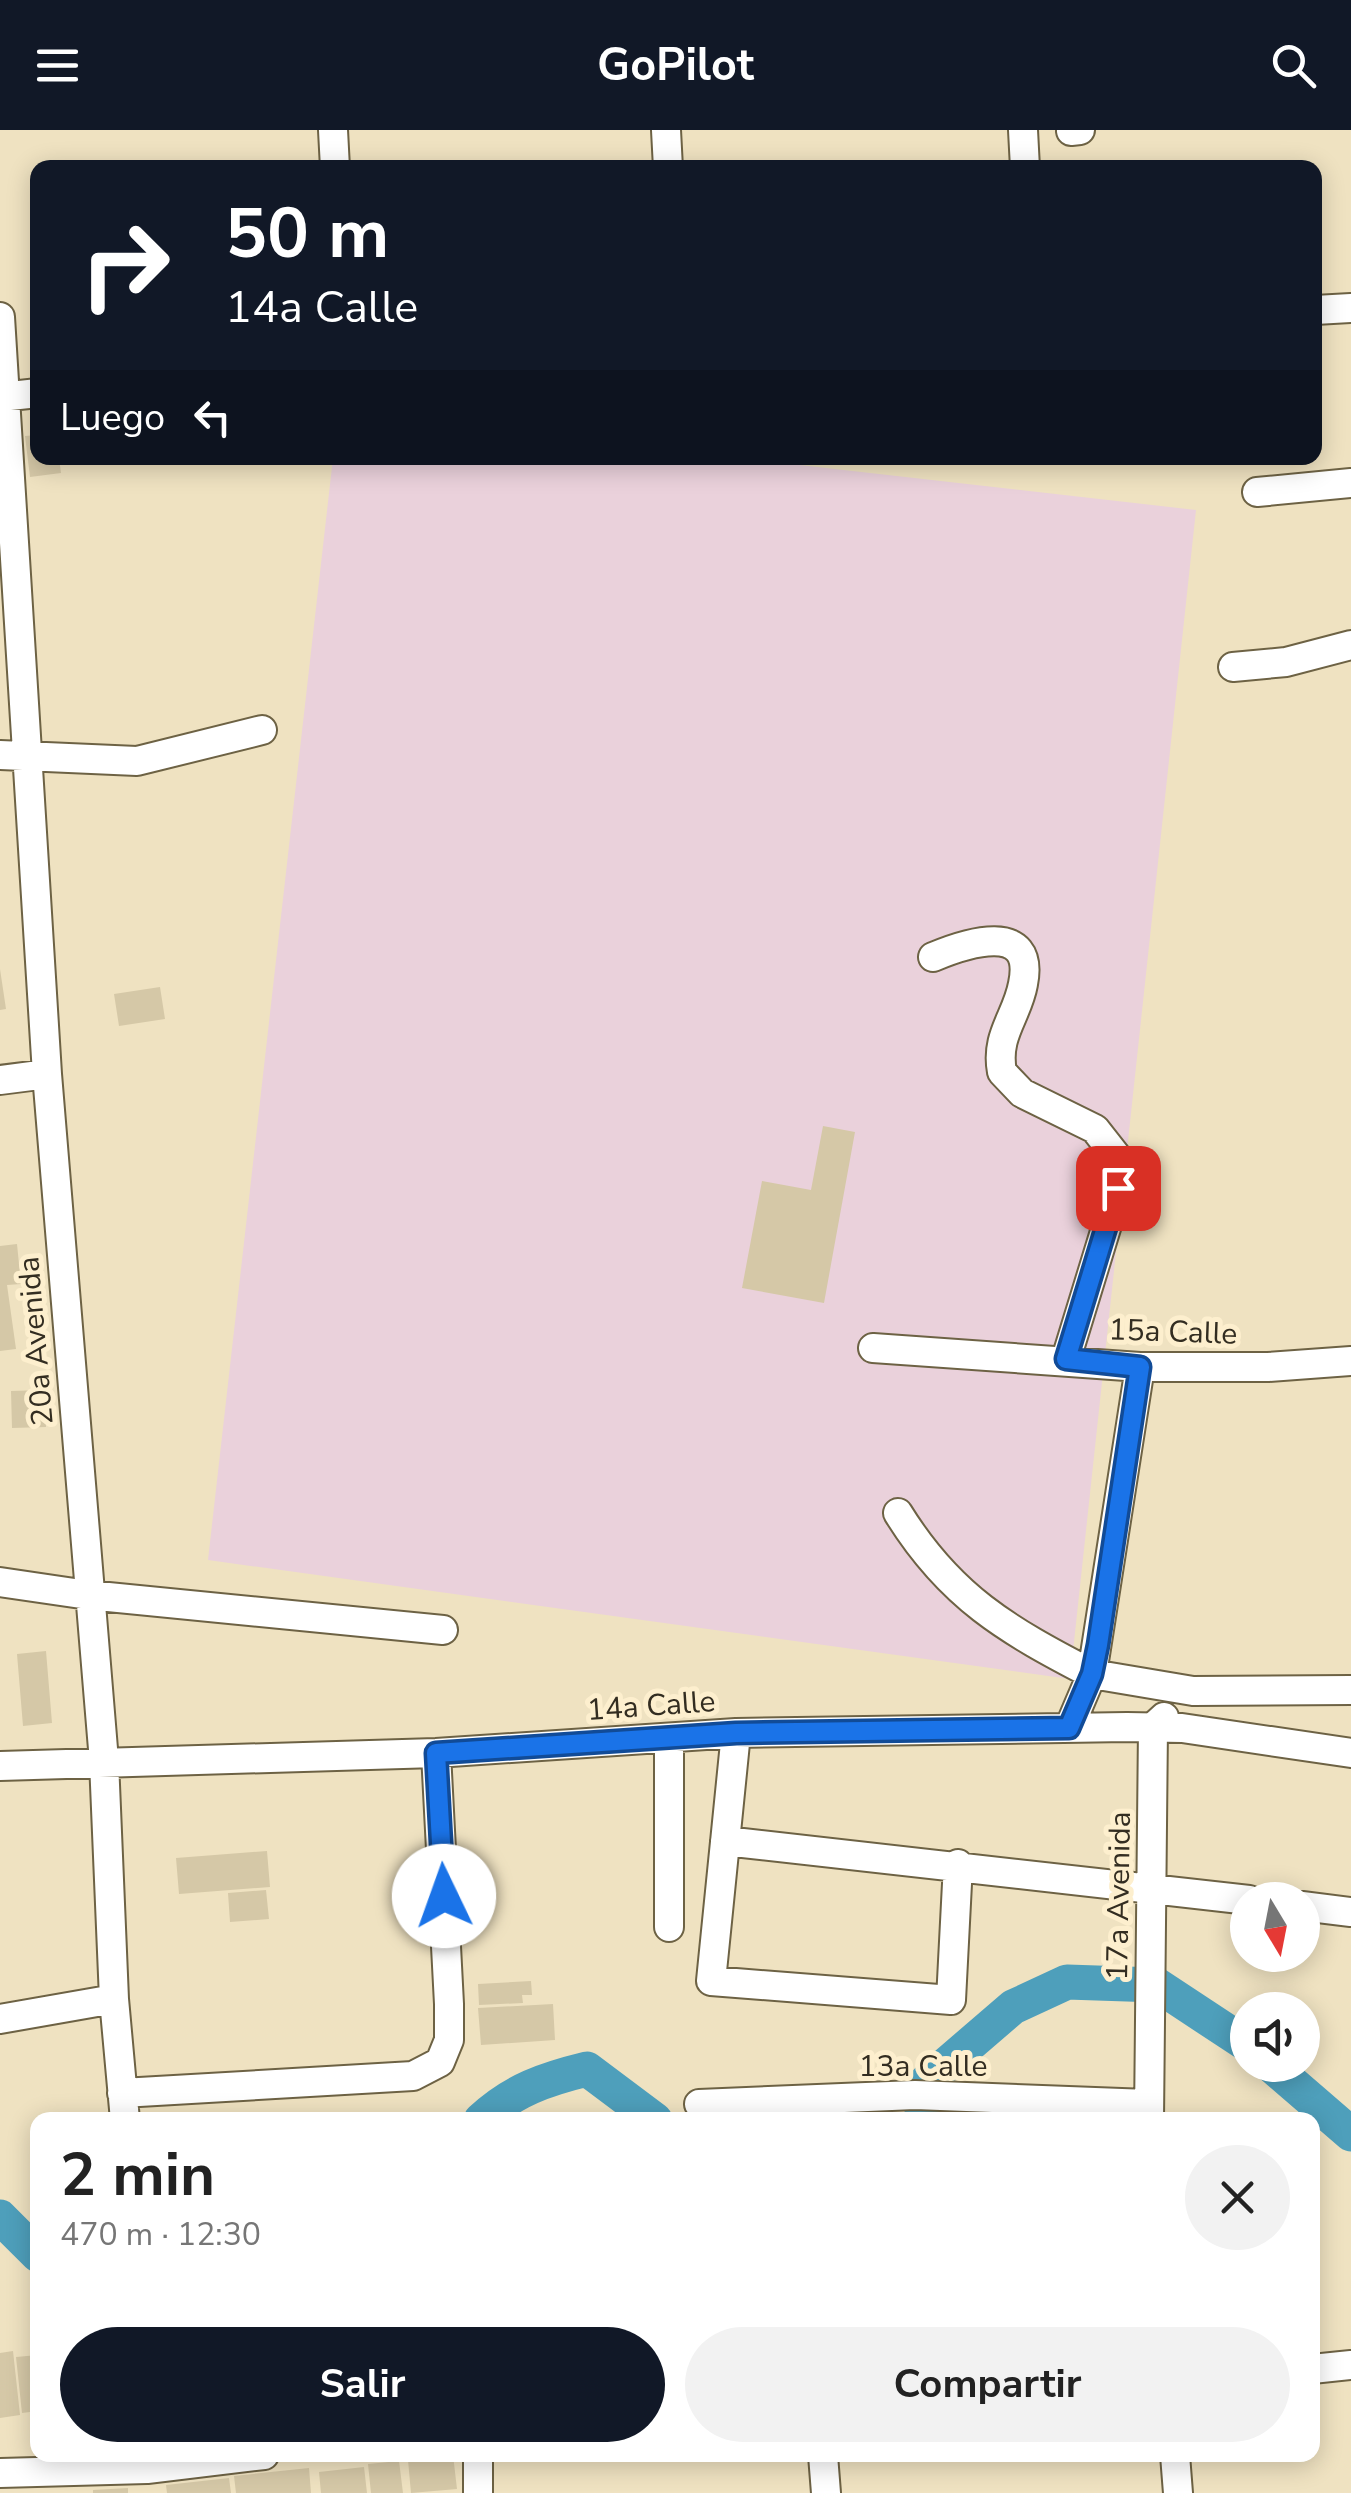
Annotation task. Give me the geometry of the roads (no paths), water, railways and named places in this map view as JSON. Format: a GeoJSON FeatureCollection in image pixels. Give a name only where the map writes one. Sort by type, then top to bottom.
{"type":"FeatureCollection","features":[{"type":"Feature","properties":{"kind":"street"},"geometry":{"type":"LineString","coordinates":[[332,130],[334,160]]}},
{"type":"Feature","properties":{"kind":"street"},"geometry":{"type":"LineString","coordinates":[[666,130],[668,160]]}},
{"type":"Feature","properties":{"kind":"street"},"geometry":{"type":"LineString","coordinates":[[1023,130],[1025,160]]}},
{"type":"Feature","properties":{"kind":"street"},"geometry":{"type":"LineString","coordinates":[[1071,131],[1080,130]]}},
{"type":"Feature","properties":{"kind":"street"},"geometry":{"type":"LineString","coordinates":[[1322,310],[1351,308]]}},
{"type":"Feature","properties":{"kind":"street","name":"20a Avenida"},"geometry":{"type":"LineString","coordinates":[[0,317],[13,754],[47,1074],[104,1762],[114,1999],[123,2106]]}},
{"type":"Feature","properties":{"kind":"street"},"geometry":{"type":"LineString","coordinates":[[4,396],[30,394]]}},
{"type":"Feature","properties":{"kind":"street"},"geometry":{"type":"LineString","coordinates":[[1257,492],[1351,483]]}},
{"type":"Feature","properties":{"kind":"street"},"geometry":{"type":"LineString","coordinates":[[1233,666],[1286,662],[1351,645]]}},
{"type":"Feature","properties":{"kind":"street"},"geometry":{"type":"LineString","coordinates":[[13,754],[137,761],[262,730]]}},
{"type":"Feature","properties":{"kind":"street"},"geometry":{"type":"LineString","coordinates":[[933,957],[969,942],[991,939],[1010,944],[1021,956],[1025,970],[1023,988],[1000,1040],[1002,1072],[1022,1093],[1095,1129],[1117,1157],[1118,1188],[1066,1359]]}},
{"type":"Feature","properties":{"kind":"street"},"geometry":{"type":"LineString","coordinates":[[0,1080],[47,1074]]}},
{"type":"Feature","properties":{"kind":"street","name":"15a Calle"},"geometry":{"type":"LineString","coordinates":[[873,1348],[1140,1367],[1268,1368],[1351,1362]]}},
{"type":"Feature","properties":{"kind":"street"},"geometry":{"type":"LineString","coordinates":[[1069,1728],[1092,1674],[1140,1367]]}},
{"type":"Feature","properties":{"kind":"street"},"geometry":{"type":"LineString","coordinates":[[898,1514],[927,1559],[984,1613],[1092,1674],[1193,1691],[1351,1690]]}},
{"type":"Feature","properties":{"kind":"street"},"geometry":{"type":"LineString","coordinates":[[0,1582],[88,1596],[443,1630]]}},
{"type":"Feature","properties":{"kind":"street"},"geometry":{"type":"LineString","coordinates":[[1153,1727],[1193,1691]]}},
{"type":"Feature","properties":{"kind":"street"},"geometry":{"type":"LineString","coordinates":[[1239,1736],[1295,1693]]}},
{"type":"Feature","properties":{"kind":"street","name":"14a Calle"},"geometry":{"type":"LineString","coordinates":[[0,1766],[436,1753],[736,1733],[1153,1727],[1351,1753]]}},
{"type":"Feature","properties":{"kind":"street","name":"17a Avenida"},"geometry":{"type":"LineString","coordinates":[[1149,2112],[1153,1727]]}},
{"type":"Feature","properties":{"kind":"street"},"geometry":{"type":"LineString","coordinates":[[736,1733],[712,1981],[951,2000],[958,1864]]}},
{"type":"Feature","properties":{"kind":"street"},"geometry":{"type":"LineString","coordinates":[[669,1738],[669,1927]]}},
{"type":"Feature","properties":{"kind":"street"},"geometry":{"type":"LineString","coordinates":[[123,2106],[412,2076],[440,2062],[449,2040],[449,2004],[436,1753]]}},
{"type":"Feature","properties":{"kind":"street"},"geometry":{"type":"LineString","coordinates":[[725,1841],[958,1864],[1230,1898]]}},
{"type":"Feature","properties":{"kind":"street"},"geometry":{"type":"LineString","coordinates":[[1320,1908],[1351,1912]]}},
{"type":"Feature","properties":{"kind":"street"},"geometry":{"type":"LineString","coordinates":[[0,2018],[114,1999]]}},
{"type":"Feature","properties":{"kind":"street","name":"13a Calle"},"geometry":{"type":"LineString","coordinates":[[699,2104],[806,2111],[925,2095],[1149,2112]]}},
{"type":"Feature","properties":{"kind":"street"},"geometry":{"type":"LineString","coordinates":[[1320,2368],[1351,2366]]}},
{"type":"Feature","properties":{"kind":"street"},"geometry":{"type":"LineString","coordinates":[[0,2473],[148,2472],[216,2462]]}},
{"type":"Feature","properties":{"kind":"street"},"geometry":{"type":"LineString","coordinates":[[478,2462],[478,2493]]}},
{"type":"Feature","properties":{"kind":"street"},"geometry":{"type":"LineString","coordinates":[[823,2462],[826,2493]]}},
{"type":"Feature","properties":{"kind":"street"},"geometry":{"type":"LineString","coordinates":[[1176,2462],[1178,2493]]}},
{"type":"Feature","properties":{"kind":"waterway"},"geometry":{"type":"LineString","coordinates":[[922,2112],[927,2081],[1013,2007],[1067,1982],[1157,1985],[1230,2033]]}},
{"type":"Feature","properties":{"kind":"waterway"},"geometry":{"type":"LineString","coordinates":[[491,2112],[531,2087],[587,2069],[644,2112]]}},
{"type":"Feature","properties":{"kind":"waterway"},"geometry":{"type":"LineString","coordinates":[[1291,2082],[1351,2134]]}},
{"type":"Feature","properties":{"kind":"waterway"},"geometry":{"type":"LineString","coordinates":[[0,2217],[30,2247]]}}]}
